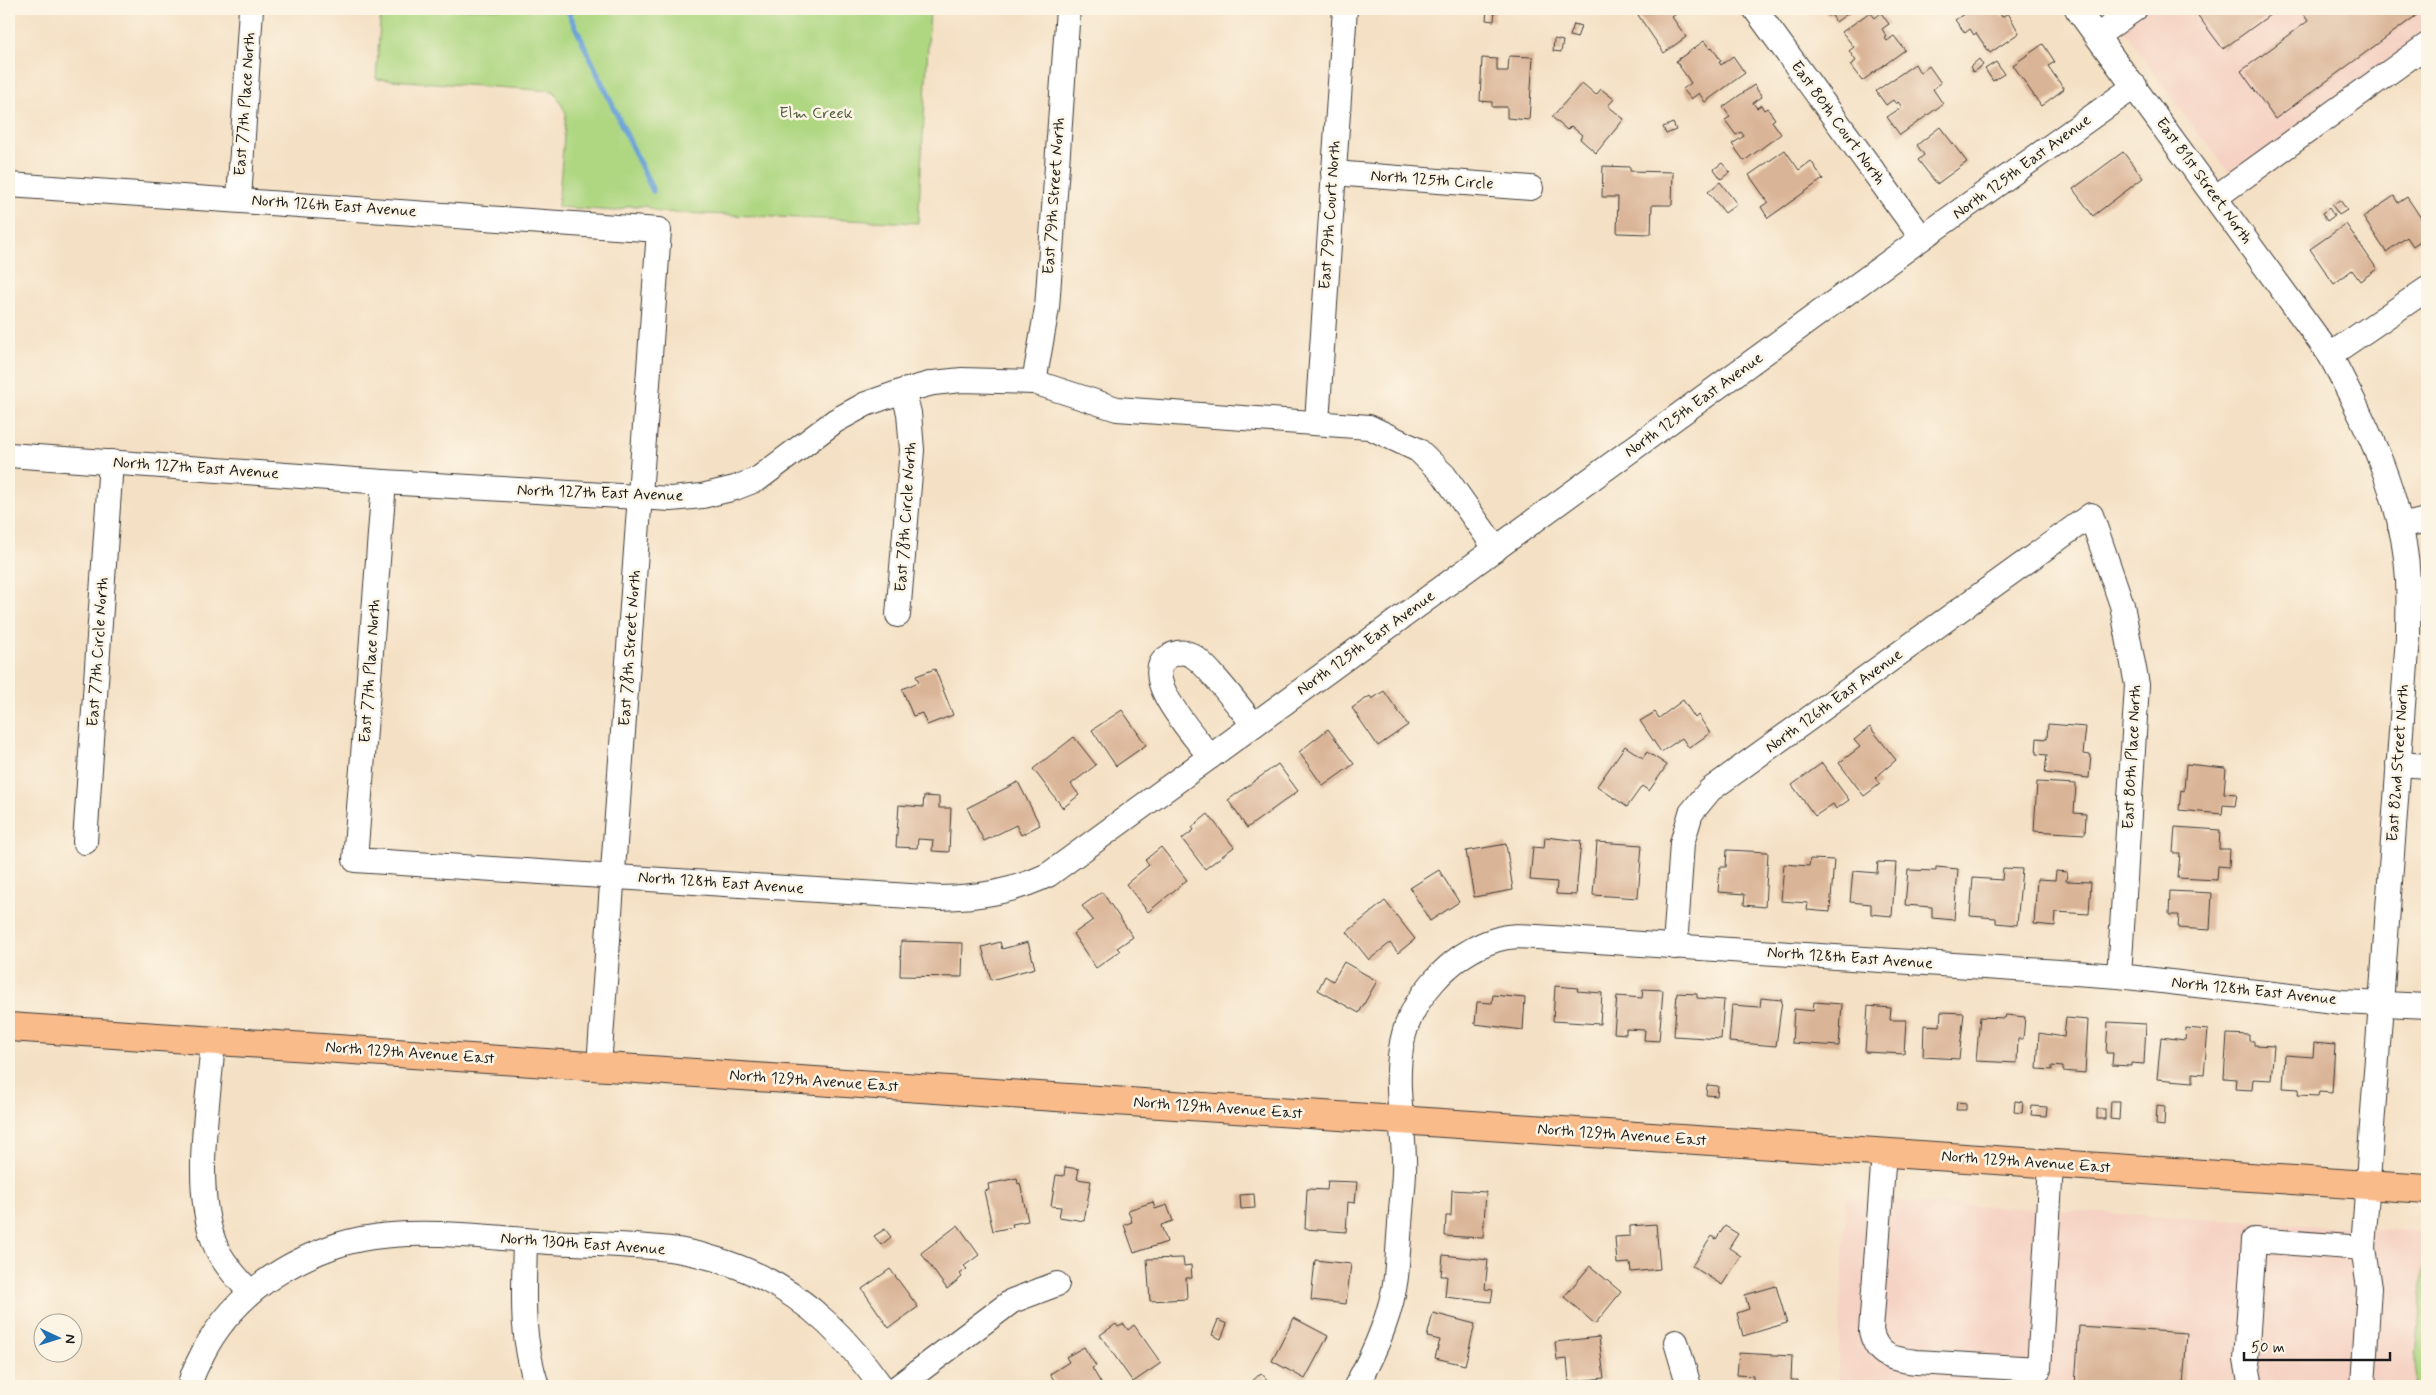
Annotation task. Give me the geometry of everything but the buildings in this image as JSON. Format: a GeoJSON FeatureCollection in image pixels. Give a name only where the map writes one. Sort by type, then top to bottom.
{"type":"FeatureCollection","features":[{"type":"Feature","properties":{"kind":"main road","name":"North 129th Avenue East"},"geometry":{"type":"LineString","coordinates":[[9,1027],[2427,1189]]}},
{"type":"Feature","properties":{"kind":"street","name":"East 77th Place North"},"geometry":{"type":"LineString","coordinates":[[239,199],[251,9]]}},
{"type":"Feature","properties":{"kind":"street","name":"East 79th Street North"},"geometry":{"type":"LineString","coordinates":[[1034,382],[1047,308],[1068,9]]}},
{"type":"Feature","properties":{"kind":"street","name":"East 79th Court North"},"geometry":{"type":"LineString","coordinates":[[1317,422],[1345,9]]}},
{"type":"Feature","properties":{"kind":"street","name":"East 80th Court North"},"geometry":{"type":"LineString","coordinates":[[1755,9],[1922,238]]}},
{"type":"Feature","properties":{"kind":"street","name":"East 81st Street North"},"geometry":{"type":"LineString","coordinates":[[2077,9],[2330,355]]}},
{"type":"Feature","properties":{"kind":"street"},"geometry":{"type":"LineString","coordinates":[[2096,36],[2135,9]]}},
{"type":"Feature","properties":{"kind":"street"},"geometry":{"type":"LineString","coordinates":[[2216,197],[2427,45]]}},
{"type":"Feature","properties":{"kind":"street","name":"North 125th East Avenue"},"geometry":{"type":"LineString","coordinates":[[1076,854],[1922,238],[2135,86]]}},
{"type":"Feature","properties":{"kind":"street","name":"North 125th Circle"},"geometry":{"type":"LineString","coordinates":[[1333,173],[1531,188]]}},
{"type":"Feature","properties":{"kind":"street","name":"North 126th East Avenue"},"geometry":{"type":"LineString","coordinates":[[9,185],[239,199],[659,230]]}},
{"type":"Feature","properties":{"kind":"street","name":"East 78th Street North"},"geometry":{"type":"LineString","coordinates":[[599,1066],[659,230]]}},
{"type":"Feature","properties":{"kind":"street"},"geometry":{"type":"LineString","coordinates":[[2330,355],[2427,289]]}},
{"type":"Feature","properties":{"kind":"street","name":"East 82nd Street North"},"geometry":{"type":"LineString","coordinates":[[2330,355],[2362,415],[2386,473],[2400,526],[2408,579],[2408,638],[2363,1248],[2369,1288],[2363,1386]]}},
{"type":"Feature","properties":{"kind":"street","name":"North 127th East Avenue"},"geometry":{"type":"LineString","coordinates":[[9,455],[640,498],[702,496],[735,488],[758,479],[835,421],[866,404],[903,391],[933,383],[962,380],[1034,382],[1117,408],[1369,427],[1418,450],[1444,474],[1496,549]]}},
{"type":"Feature","properties":{"kind":"street","name":"East 78th Circle North"},"geometry":{"type":"LineString","coordinates":[[898,614],[912,450],[909,414],[903,391]]}},
{"type":"Feature","properties":{"kind":"street","name":"East 77th Circle North"},"geometry":{"type":"LineString","coordinates":[[85,842],[111,462]]}},
{"type":"Feature","properties":{"kind":"street","name":"East 77th Place North"},"geometry":{"type":"LineString","coordinates":[[355,860],[384,482]]}},
{"type":"Feature","properties":{"kind":"street","name":"North 126th East Avenue"},"geometry":{"type":"LineString","coordinates":[[1675,947],[1682,843],[1691,813],[1710,790],[2091,514]]}},
{"type":"Feature","properties":{"kind":"street","name":"East 80th Place North"},"geometry":{"type":"LineString","coordinates":[[2091,514],[2122,605],[2137,685],[2120,976]]}},
{"type":"Feature","properties":{"kind":"street"},"geometry":{"type":"LineString","coordinates":[[2400,526],[2427,520]]}},
{"type":"Feature","properties":{"kind":"street"},"geometry":{"type":"LineString","coordinates":[[1210,757],[1163,693],[1157,674],[1164,660],[1175,653],[1190,654],[1204,666],[1254,725]]}},
{"type":"Feature","properties":{"kind":"street"},"geometry":{"type":"LineString","coordinates":[[2398,764],[2427,766]]}},
{"type":"Feature","properties":{"kind":"street","name":"North 128th East Avenue"},"geometry":{"type":"LineString","coordinates":[[355,860],[940,898],[975,897],[1001,893],[1027,885],[1048,875],[1076,854]]}},
{"type":"Feature","properties":{"kind":"street","name":"North 128th East Avenue"},"geometry":{"type":"LineString","coordinates":[[1356,1386],[1381,1336],[1396,1277],[1404,1168],[1398,1077],[1401,1048],[1412,1014],[1420,999],[1434,982],[1457,960],[1473,949],[1496,939],[1514,936],[2120,976],[2342,1002],[2427,1006]]}},
{"type":"Feature","properties":{"kind":"street"},"geometry":{"type":"LineString","coordinates":[[213,1040],[204,1156],[203,1188],[206,1216],[215,1244],[233,1272],[250,1292]]}},
{"type":"Feature","properties":{"kind":"street"},"geometry":{"type":"LineString","coordinates":[[1884,1152],[1871,1331],[1874,1344],[1882,1352],[1897,1359],[1990,1377],[2039,1369],[2051,1164]]}},
{"type":"Feature","properties":{"kind":"street","name":"North 130th East Avenue"},"geometry":{"type":"LineString","coordinates":[[190,1386],[191,1377],[211,1338],[229,1313],[250,1292],[291,1267],[332,1247],[403,1234],[671,1249],[719,1261],[758,1275],[795,1295],[829,1323],[857,1352],[881,1386]]}},
{"type":"Feature","properties":{"kind":"street"},"geometry":{"type":"LineString","coordinates":[[525,1240],[523,1327],[529,1362],[538,1386]]}},
{"type":"Feature","properties":{"kind":"street"},"geometry":{"type":"LineString","coordinates":[[2252,1386],[2246,1360],[2254,1240],[2363,1248]]}},
{"type":"Feature","properties":{"kind":"street"},"geometry":{"type":"LineString","coordinates":[[899,1386],[1012,1301],[1057,1284]]}},
{"type":"Feature","properties":{"kind":"street"},"geometry":{"type":"LineString","coordinates":[[1676,1342],[1689,1386]]}},
{"type":"Feature","properties":{"kind":"shaded area"},"geometry":{"type":"Polygon","coordinates":[[[2104,9],[2427,9],[2427,59],[2243,193],[2109,10],[2104,9]]]}},
{"type":"Feature","properties":{"kind":"shaded area"},"geometry":{"type":"Polygon","coordinates":[[[1846,1198],[2426,1232],[2415,1386],[1837,1386],[1846,1198]]]}},
{"type":"Feature","properties":{"kind":"green space","name":"Elm Creek"},"geometry":{"type":"Polygon","coordinates":[[[381,9],[930,9],[918,223],[659,212],[645,206],[629,206],[616,211],[558,207],[566,113],[554,91],[376,79],[381,9]]]}},
{"type":"Feature","properties":{"kind":"green space"},"geometry":{"type":"Polygon","coordinates":[[[2426,1232],[2427,1386],[2414,1386],[2426,1232]]]}},
{"type":"Feature","properties":{"kind":"waterway"},"geometry":{"type":"LineString","coordinates":[[567,9],[653,191]]}}]}
